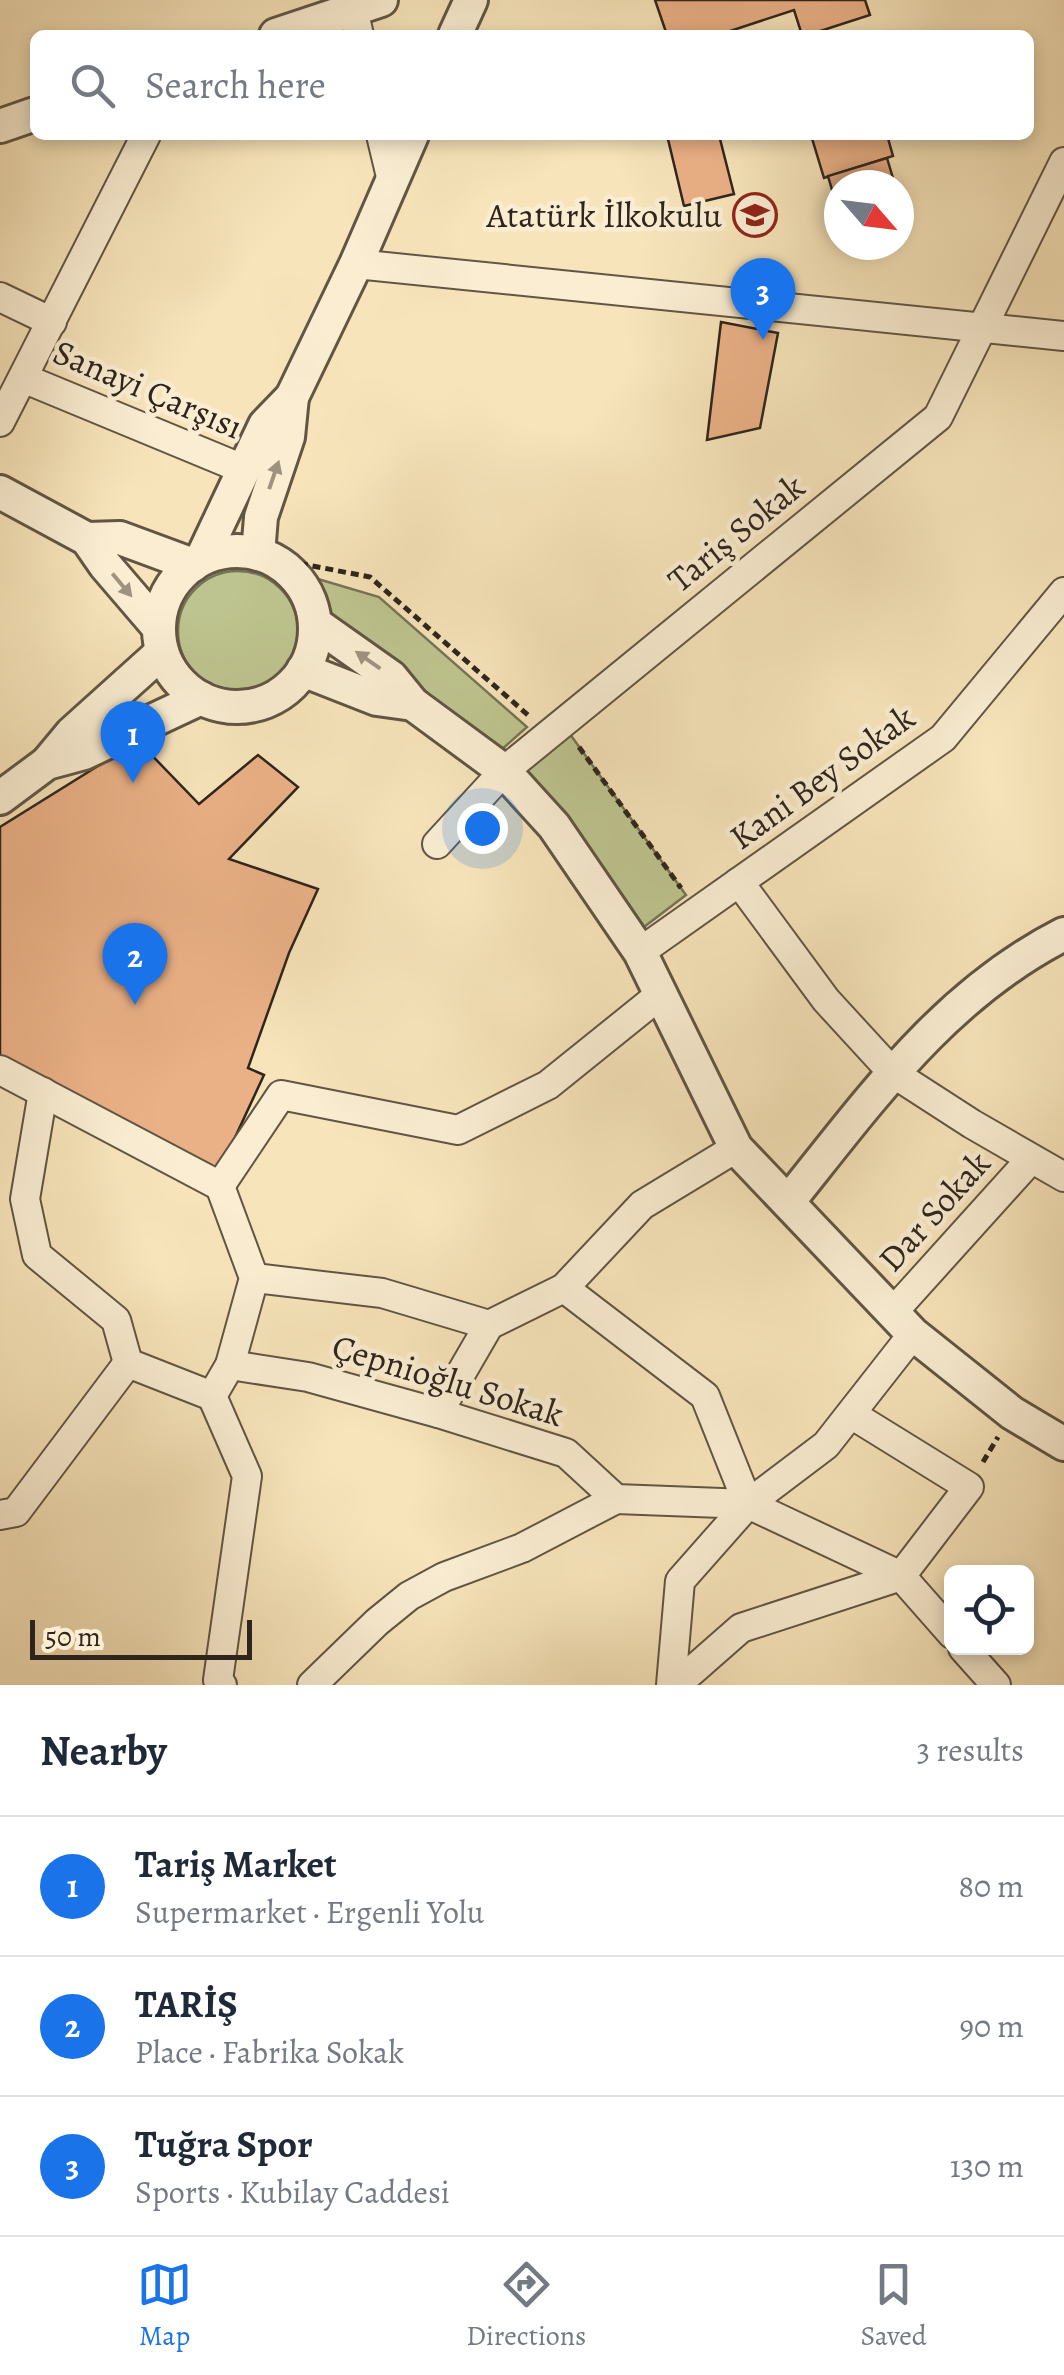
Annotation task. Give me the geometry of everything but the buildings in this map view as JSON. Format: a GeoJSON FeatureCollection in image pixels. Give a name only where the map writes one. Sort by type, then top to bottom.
{"type":"FeatureCollection","features":[{"type":"Feature","properties":{"kind":"street"},"geometry":{"type":"LineString","coordinates":[[457,30],[470,0]]}},
{"type":"Feature","properties":{"kind":"street"},"geometry":{"type":"LineString","coordinates":[[298,30],[365,15]]}},
{"type":"Feature","properties":{"kind":"street"},"geometry":{"type":"LineString","coordinates":[[0,126],[30,116]]}},
{"type":"Feature","properties":{"kind":"street","name":"Sanayi Çarşısı"},"geometry":{"type":"LineString","coordinates":[[0,422],[143,140]]}},
{"type":"Feature","properties":{"kind":"street"},"geometry":{"type":"LineString","coordinates":[[382,140],[392,181]]}},
{"type":"Feature","properties":{"kind":"street"},"geometry":{"type":"LineString","coordinates":[[0,798],[47,763],[161,640],[163,605],[174,584],[197,561],[265,425],[292,397],[410,140]]}},
{"type":"Feature","properties":{"kind":"street","name":"Tariş Sokak"},"geometry":{"type":"LineString","coordinates":[[436,844],[504,770],[938,417],[1064,162]]}},
{"type":"Feature","properties":{"kind":"street"},"geometry":{"type":"LineString","coordinates":[[356,264],[1064,336]]}},
{"type":"Feature","properties":{"kind":"street","name":"Sanayi Çarşısı"},"geometry":{"type":"LineString","coordinates":[[0,296],[52,322]]}},
{"type":"Feature","properties":{"kind":"street","name":"Sanayi Çarşısı"},"geometry":{"type":"LineString","coordinates":[[23,378],[243,469]]}},
{"type":"Feature","properties":{"kind":"street"},"geometry":{"type":"LineString","coordinates":[[262,556],[261,517],[288,438],[292,397]]}},
{"type":"Feature","properties":{"kind":"street"},"geometry":{"type":"LineString","coordinates":[[0,492],[88,539],[161,640],[171,670],[184,687],[201,698],[225,706],[251,706],[275,698],[303,670],[313,648],[316,624],[304,589],[288,570],[262,556],[242,551],[197,561],[120,538],[88,539]]}},
{"type":"Feature","properties":{"kind":"street","name":"Kani Bey Sokak"},"geometry":{"type":"LineString","coordinates":[[640,952],[942,738],[1064,592]]}},
{"type":"Feature","properties":{"kind":"street"},"geometry":{"type":"LineString","coordinates":[[316,624],[391,677],[413,704],[504,770],[554,826],[640,952],[736,1148],[902,1323],[1012,1413],[1064,1444]]}},
{"type":"Feature","properties":{"kind":"street"},"geometry":{"type":"LineString","coordinates":[[303,670],[377,699],[413,704]]}},
{"type":"Feature","properties":{"kind":"street"},"geometry":{"type":"LineString","coordinates":[[47,763],[84,753],[201,698]]}},
{"type":"Feature","properties":{"kind":"street"},"geometry":{"type":"LineString","coordinates":[[738,882],[826,1000],[893,1073],[1064,1178]]}},
{"type":"Feature","properties":{"kind":"street"},"geometry":{"type":"LineString","coordinates":[[788,1202],[910,1052],[972,993],[1036,948],[1064,934]]}},
{"type":"Feature","properties":{"kind":"street"},"geometry":{"type":"LineString","coordinates":[[220,1186],[281,1095],[458,1130],[548,1085],[660,994]]}},
{"type":"Feature","properties":{"kind":"street"},"geometry":{"type":"LineString","coordinates":[[0,1070],[220,1186],[254,1278],[230,1364],[212,1396]]}},
{"type":"Feature","properties":{"kind":"street"},"geometry":{"type":"LineString","coordinates":[[43,1092],[25,1199],[37,1255],[116,1320],[128,1363]]}},
{"type":"Feature","properties":{"kind":"street"},"geometry":{"type":"LineString","coordinates":[[438,1413],[490,1325],[564,1288],[642,1206],[736,1148]]}},
{"type":"Feature","properties":{"kind":"street","name":"Dar Sokak"},"geometry":{"type":"LineString","coordinates":[[674,1685],[680,1582],[748,1504],[826,1444],[851,1414],[902,1323],[1031,1158]]}},
{"type":"Feature","properties":{"kind":"street"},"geometry":{"type":"LineString","coordinates":[[254,1278],[382,1292],[490,1325]]}},
{"type":"Feature","properties":{"kind":"street"},"geometry":{"type":"LineString","coordinates":[[564,1288],[705,1396],[748,1504]]}},
{"type":"Feature","properties":{"kind":"street"},"geometry":{"type":"LineString","coordinates":[[128,1363],[212,1396],[247,1476],[218,1680],[222,1685]]}},
{"type":"Feature","properties":{"kind":"street"},"geometry":{"type":"LineString","coordinates":[[0,1515],[16,1512],[128,1363]]}},
{"type":"Feature","properties":{"kind":"street","name":"Çepnioğlu Sokak"},"geometry":{"type":"LineString","coordinates":[[230,1364],[308,1377],[566,1454],[616,1500]]}},
{"type":"Feature","properties":{"kind":"street"},"geometry":{"type":"LineString","coordinates":[[674,1685],[742,1628],[902,1576],[969,1486],[851,1414]]}},
{"type":"Feature","properties":{"kind":"street"},"geometry":{"type":"LineString","coordinates":[[312,1685],[328,1666],[409,1596],[444,1577],[522,1548],[616,1500],[748,1504],[902,1576],[944,1625]]}},
{"type":"Feature","properties":{"kind":"street"},"geometry":{"type":"LineString","coordinates":[[969,1655],[996,1685]]}},
{"type":"Feature","properties":{"kind":"path"},"geometry":{"type":"LineString","coordinates":[[262,556],[370,577],[556,729],[698,911]]}},
{"type":"Feature","properties":{"kind":"path"},"geometry":{"type":"LineString","coordinates":[[969,1486],[1012,1413]]}},
{"type":"Feature","properties":{"kind":"green space"},"geometry":{"type":"Polygon","coordinates":[[[238,571],[261,576],[280,589],[293,608],[298,631],[293,654],[280,673],[261,686],[238,691],[215,686],[196,673],[183,654],[178,631],[183,608],[196,589],[215,576],[238,571]]]}},
{"type":"Feature","properties":{"kind":"green space"},"geometry":{"type":"Polygon","coordinates":[[[308,576],[379,597],[527,727],[500,751],[348,641],[308,576]]]}},
{"type":"Feature","properties":{"kind":"green space"},"geometry":{"type":"Polygon","coordinates":[[[567,730],[686,895],[644,927],[521,764],[567,730]]]}},
{"type":"Feature","properties":{"kind":"place","name":"Atatürk İlkokulu"},"geometry":{"type":"Point","coordinates":[755,215]}},
{"type":"Feature","properties":{"kind":"place","name":"Tuğra Spor"},"geometry":{"type":"Point","coordinates":[763,340]}},
{"type":"Feature","properties":{"kind":"place","name":"Tariş Market"},"geometry":{"type":"Point","coordinates":[133,783]}},
{"type":"Feature","properties":{"kind":"place","name":"TARİŞ"},"geometry":{"type":"Point","coordinates":[135,1005]}}]}
